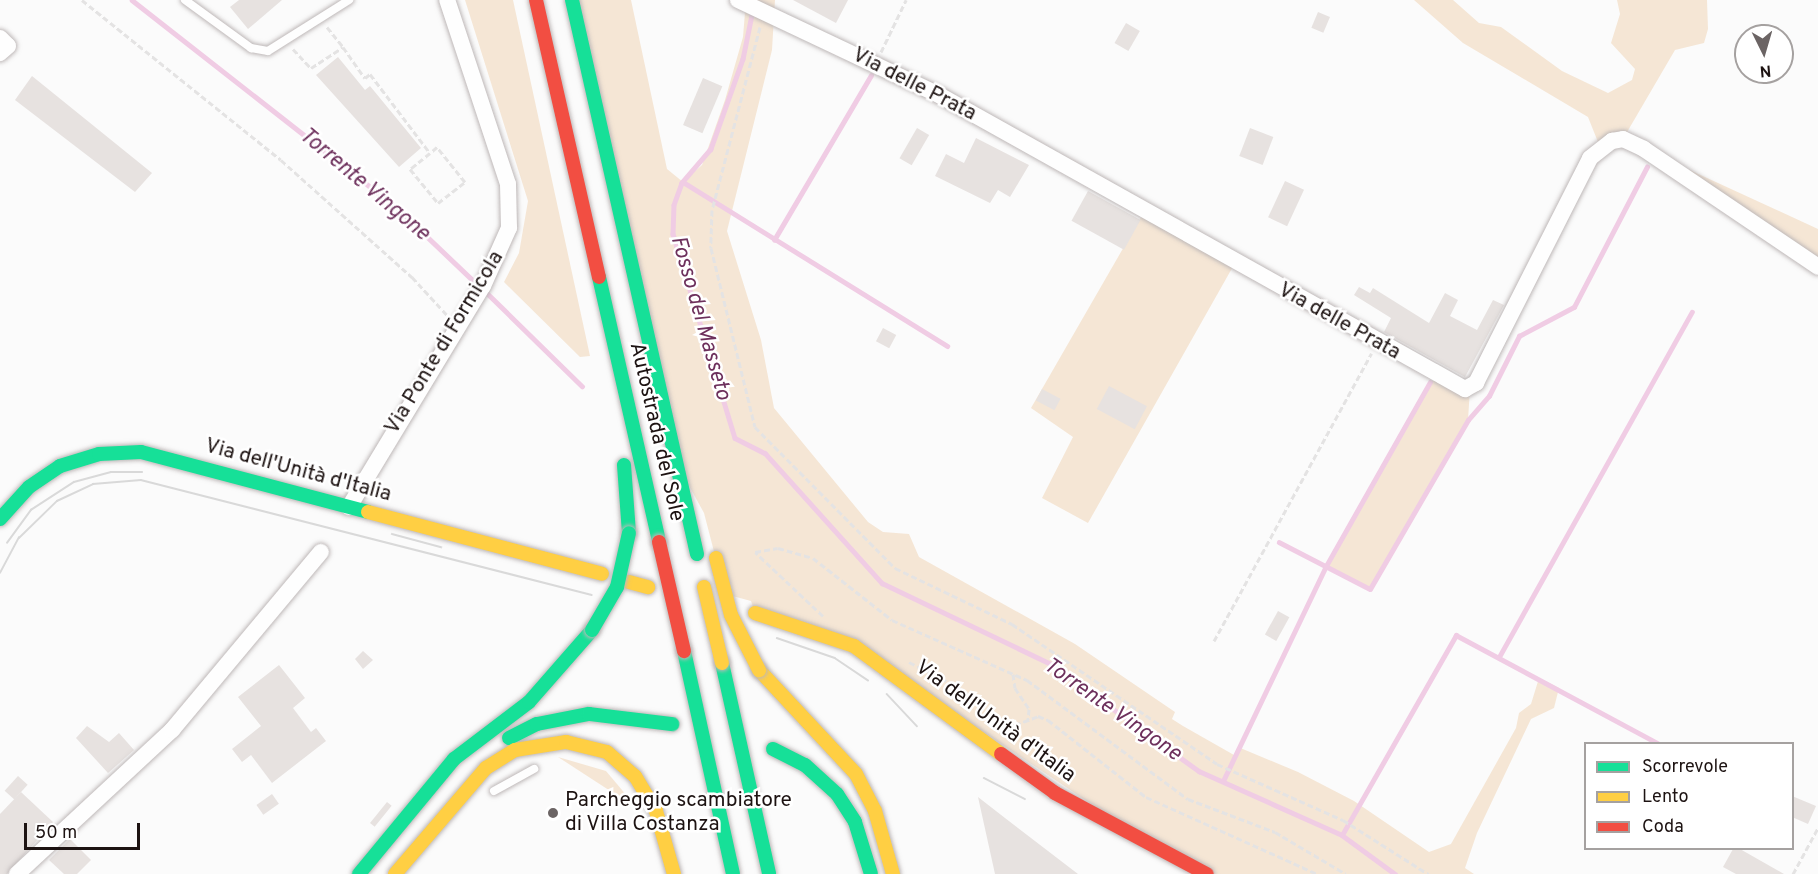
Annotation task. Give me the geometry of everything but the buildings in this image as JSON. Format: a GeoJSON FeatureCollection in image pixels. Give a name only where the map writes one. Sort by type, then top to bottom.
{"type":"FeatureCollection","features":[{"type":"Feature","properties":{"kind":"main road","name":"Autostrada del Sole"},"geometry":{"type":"LineString","coordinates":[[536,0],[734,874]]}},
{"type":"Feature","properties":{"kind":"main road","name":"Autostrada del Sole"},"geometry":{"type":"LineString","coordinates":[[572,0],[769,874]]}},
{"type":"Feature","properties":{"kind":"main road"},"geometry":{"type":"LineString","coordinates":[[359,874],[393,829],[454,759],[529,702],[592,630],[621,577],[629,533],[597,269]]}},
{"type":"Feature","properties":{"kind":"main road","name":"Via dell'Unità d'Italia"},"geometry":{"type":"LineString","coordinates":[[0,519],[52,470],[85,456],[120,452],[170,458],[602,574]]}},
{"type":"Feature","properties":{"kind":"main road"},"geometry":{"type":"LineString","coordinates":[[675,460],[707,524]]}},
{"type":"Feature","properties":{"kind":"main road"},"geometry":{"type":"LineString","coordinates":[[714,553],[731,615],[759,670],[856,774],[875,811],[893,874]]}},
{"type":"Feature","properties":{"kind":"main road"},"geometry":{"type":"LineString","coordinates":[[629,582],[648,587]]}},
{"type":"Feature","properties":{"kind":"main road","name":"Via dell'Unità d'Italia"},"geometry":{"type":"LineString","coordinates":[[755,614],[826,634],[883,666],[1055,793],[1207,874]]}},
{"type":"Feature","properties":{"kind":"main road"},"geometry":{"type":"LineString","coordinates":[[393,829],[461,764],[537,724],[600,714],[672,724]]}},
{"type":"Feature","properties":{"kind":"main road"},"geometry":{"type":"LineString","coordinates":[[395,874],[486,768],[515,750],[566,742],[600,749],[635,776],[656,811],[674,874]]}},
{"type":"Feature","properties":{"kind":"main road"},"geometry":{"type":"LineString","coordinates":[[773,749],[805,765],[837,794],[855,822],[871,874]]}},
{"type":"Feature","properties":{"kind":"street","name":"Via Ponte di Formicola"},"geometry":{"type":"LineString","coordinates":[[349,507],[490,273],[509,228],[510,194],[447,0]]}},
{"type":"Feature","properties":{"kind":"street","name":"Via delle Prata"},"geometry":{"type":"LineString","coordinates":[[738,0],[939,95],[1453,386],[1470,388],[1590,158],[1612,141],[1623,139],[1644,149],[1818,267]]}},
{"type":"Feature","properties":{"kind":"street"},"geometry":{"type":"LineString","coordinates":[[0,38],[8,46],[0,53]]}},
{"type":"Feature","properties":{"kind":"street"},"geometry":{"type":"LineString","coordinates":[[17,874],[172,730],[321,552]]}},
{"type":"Feature","properties":{"kind":"lane"},"geometry":{"type":"LineString","coordinates":[[185,0],[251,48],[268,51],[288,43],[349,0]]}},
{"type":"Feature","properties":{"kind":"lane"},"geometry":{"type":"LineString","coordinates":[[495,791],[534,769]]}},
{"type":"Feature","properties":{"kind":"path"},"geometry":{"type":"LineString","coordinates":[[82,0],[281,160],[411,277],[457,327]]}},
{"type":"Feature","properties":{"kind":"path"},"geometry":{"type":"LineString","coordinates":[[875,64],[906,0]]}},
{"type":"Feature","properties":{"kind":"path"},"geometry":{"type":"LineString","coordinates":[[761,10],[759,42],[712,210],[711,248],[755,427],[895,568],[1012,624],[1217,764],[1343,820],[1428,874]]}},
{"type":"Feature","properties":{"kind":"path"},"geometry":{"type":"LineString","coordinates":[[321,20],[430,153]]}},
{"type":"Feature","properties":{"kind":"path"},"geometry":{"type":"LineString","coordinates":[[288,43],[310,68],[343,47]]}},
{"type":"Feature","properties":{"kind":"path"},"geometry":{"type":"LineString","coordinates":[[437,147],[465,182],[438,203],[410,169],[430,153],[437,147]]}},
{"type":"Feature","properties":{"kind":"path"},"geometry":{"type":"LineString","coordinates":[[1214,641],[1377,343]]}},
{"type":"Feature","properties":{"kind":"path"},"geometry":{"type":"LineString","coordinates":[[811,614],[823,616],[758,560],[758,549],[794,550],[813,558],[892,620],[1013,674],[1188,799],[1275,832],[1346,874]]}},
{"type":"Feature","properties":{"kind":"path"},"geometry":{"type":"LineString","coordinates":[[883,666],[905,660],[958,687],[1003,720],[1015,725],[1028,721],[1048,720],[1146,797],[1317,874]]}},
{"type":"Feature","properties":{"kind":"path"},"geometry":{"type":"LineString","coordinates":[[1013,674],[1015,688],[1029,709],[1028,721]]}},
{"type":"Feature","properties":{"kind":"path"},"geometry":{"type":"LineString","coordinates":[[1793,874],[1818,828]]}},
{"type":"Feature","properties":{"kind":"shaded area"},"geometry":{"type":"Polygon","coordinates":[[[465,0],[513,0],[590,356],[580,357],[504,282],[519,253],[528,201],[465,0]]]}},
{"type":"Feature","properties":{"kind":"shaded area"},"geometry":{"type":"Polygon","coordinates":[[[572,0],[631,0],[667,169],[683,182],[702,165],[725,100],[743,37],[746,0],[775,0],[772,50],[727,231],[761,340],[774,408],[868,522],[883,532],[909,534],[919,557],[1075,644],[1175,712],[1172,719],[1183,726],[1234,755],[1238,747],[1298,772],[1354,801],[1429,852],[1451,844],[1516,728],[1519,713],[1531,704],[1539,678],[1559,688],[1554,708],[1531,719],[1477,833],[1465,868],[1474,874],[1207,874],[1160,850],[873,658],[755,613],[751,601],[725,594],[704,513],[675,460],[572,0]]]}},
{"type":"Feature","properties":{"kind":"shaded area"},"geometry":{"type":"Polygon","coordinates":[[[1414,0],[1453,0],[1479,23],[1501,27],[1562,71],[1608,93],[1632,80],[1635,69],[1611,43],[1620,14],[1617,0],[1707,0],[1708,29],[1704,43],[1675,50],[1623,139],[1600,147],[1588,117],[1463,43],[1414,0]]]}},
{"type":"Feature","properties":{"kind":"shaded area"},"geometry":{"type":"Polygon","coordinates":[[[1644,149],[1818,229],[1818,267],[1644,149]]]}},
{"type":"Feature","properties":{"kind":"shaded area"},"geometry":{"type":"Polygon","coordinates":[[[1144,212],[1235,263],[1088,523],[1042,498],[1073,437],[1031,408],[1144,212]]]}},
{"type":"Feature","properties":{"kind":"shaded area"},"geometry":{"type":"Polygon","coordinates":[[[1436,376],[1470,388],[1468,420],[1370,589],[1326,566],[1436,376]]]}},
{"type":"Feature","properties":{"kind":"shaded area"},"geometry":{"type":"Polygon","coordinates":[[[558,757],[606,771],[638,809],[558,757]]]}},
{"type":"Feature","properties":{"kind":"waterway","name":"Torrente Vingone"},"geometry":{"type":"LineString","coordinates":[[132,0],[396,207],[479,286]]}},
{"type":"Feature","properties":{"kind":"waterway","name":"Torrente Vingone"},"geometry":{"type":"LineString","coordinates":[[753,10],[743,59],[711,149],[682,183],[674,205],[673,234],[735,438],[765,453],[882,583],[1051,664],[1199,771],[1342,835],[1395,874]]}},
{"type":"Feature","properties":{"kind":"waterway"},"geometry":{"type":"LineString","coordinates":[[774,240],[871,75]]}},
{"type":"Feature","properties":{"kind":"waterway"},"geometry":{"type":"LineString","coordinates":[[1279,542],[1370,589],[1468,420],[1489,396],[1519,336],[1574,307],[1647,167]]}},
{"type":"Feature","properties":{"kind":"waterway"},"geometry":{"type":"LineString","coordinates":[[683,182],[947,346]]}},
{"type":"Feature","properties":{"kind":"waterway","name":"Torrente Vingone"},"geometry":{"type":"LineString","coordinates":[[485,291],[582,386]]}},
{"type":"Feature","properties":{"kind":"waterway"},"geometry":{"type":"LineString","coordinates":[[1499,657],[1692,312]]}},
{"type":"Feature","properties":{"kind":"waterway"},"geometry":{"type":"LineString","coordinates":[[1223,781],[1326,566],[1430,382]]}},
{"type":"Feature","properties":{"kind":"waterway"},"geometry":{"type":"LineString","coordinates":[[1342,835],[1456,635],[1655,742]]}},
{"type":"Feature","properties":{"kind":"tram line"},"geometry":{"type":"LineString","coordinates":[[7,543],[31,510],[74,482],[111,472],[142,472]]}},
{"type":"Feature","properties":{"kind":"tram line"},"geometry":{"type":"LineString","coordinates":[[0,573],[19,538],[57,501],[93,484],[141,480],[592,595]]}},
{"type":"Feature","properties":{"kind":"tram line"},"geometry":{"type":"LineString","coordinates":[[392,534],[441,547]]}},
{"type":"Feature","properties":{"kind":"tram line"},"geometry":{"type":"LineString","coordinates":[[777,638],[835,658],[868,680]]}},
{"type":"Feature","properties":{"kind":"tram line"},"geometry":{"type":"LineString","coordinates":[[887,694],[917,726]]}},
{"type":"Feature","properties":{"kind":"tram line"},"geometry":{"type":"LineString","coordinates":[[984,778],[1025,799]]}},
{"type":"Feature","properties":{"kind":"traffic: fast"},"geometry":{"type":"LineString","coordinates":[[572,0],[697,554]]}},
{"type":"Feature","properties":{"kind":"traffic: fast"},"geometry":{"type":"LineString","coordinates":[[599,277],[659,542]]}},
{"type":"Feature","properties":{"kind":"traffic: fast"},"geometry":{"type":"LineString","coordinates":[[0,519],[29,487],[60,466],[99,454],[141,452],[368,512]]}},
{"type":"Feature","properties":{"kind":"traffic: fast"},"geometry":{"type":"LineString","coordinates":[[624,465],[629,533]]}},
{"type":"Feature","properties":{"kind":"traffic: fast"},"geometry":{"type":"LineString","coordinates":[[592,630],[617,587],[629,533]]}},
{"type":"Feature","properties":{"kind":"traffic: fast"},"geometry":{"type":"LineString","coordinates":[[359,874],[454,759],[529,702],[592,630]]}},
{"type":"Feature","properties":{"kind":"traffic: fast"},"geometry":{"type":"LineString","coordinates":[[684,651],[733,874]]}},
{"type":"Feature","properties":{"kind":"traffic: fast"},"geometry":{"type":"LineString","coordinates":[[722,663],[769,874]]}},
{"type":"Feature","properties":{"kind":"traffic: fast"},"geometry":{"type":"LineString","coordinates":[[509,738],[537,724],[589,714],[672,724]]}},
{"type":"Feature","properties":{"kind":"traffic: fast"},"geometry":{"type":"LineString","coordinates":[[773,749],[805,765],[837,794],[855,822],[871,874]]}},
{"type":"Feature","properties":{"kind":"traffic: slow"},"geometry":{"type":"LineString","coordinates":[[368,512],[602,574]]}},
{"type":"Feature","properties":{"kind":"traffic: slow"},"geometry":{"type":"LineString","coordinates":[[716,558],[731,615],[759,670]]}},
{"type":"Feature","properties":{"kind":"traffic: slow"},"geometry":{"type":"LineString","coordinates":[[629,582],[648,587]]}},
{"type":"Feature","properties":{"kind":"traffic: slow"},"geometry":{"type":"LineString","coordinates":[[704,587],[722,663]]}},
{"type":"Feature","properties":{"kind":"traffic: slow"},"geometry":{"type":"LineString","coordinates":[[755,613],[854,646],[1001,754]]}},
{"type":"Feature","properties":{"kind":"traffic: slow"},"geometry":{"type":"LineString","coordinates":[[759,670],[856,774],[875,811],[893,874]]}},
{"type":"Feature","properties":{"kind":"traffic: slow"},"geometry":{"type":"LineString","coordinates":[[395,874],[486,768],[515,750],[566,742],[607,752],[635,776],[656,811],[674,874]]}},
{"type":"Feature","properties":{"kind":"traffic: jam"},"geometry":{"type":"LineString","coordinates":[[536,0],[599,277]]}},
{"type":"Feature","properties":{"kind":"traffic: jam"},"geometry":{"type":"LineString","coordinates":[[659,542],[684,651]]}},
{"type":"Feature","properties":{"kind":"traffic: jam"},"geometry":{"type":"LineString","coordinates":[[1001,754],[1055,793],[1207,874]]}},
{"type":"Feature","properties":{"kind":"place","name":"Parcheggio scambiatore di Villa Costanza"},"geometry":{"type":"Point","coordinates":[553,813]}},
{"type":"Feature","properties":{"kind":"water label","name":"Fosso del Masseto"},"geometry":{"type":"Point","coordinates":[700,318]}}]}
